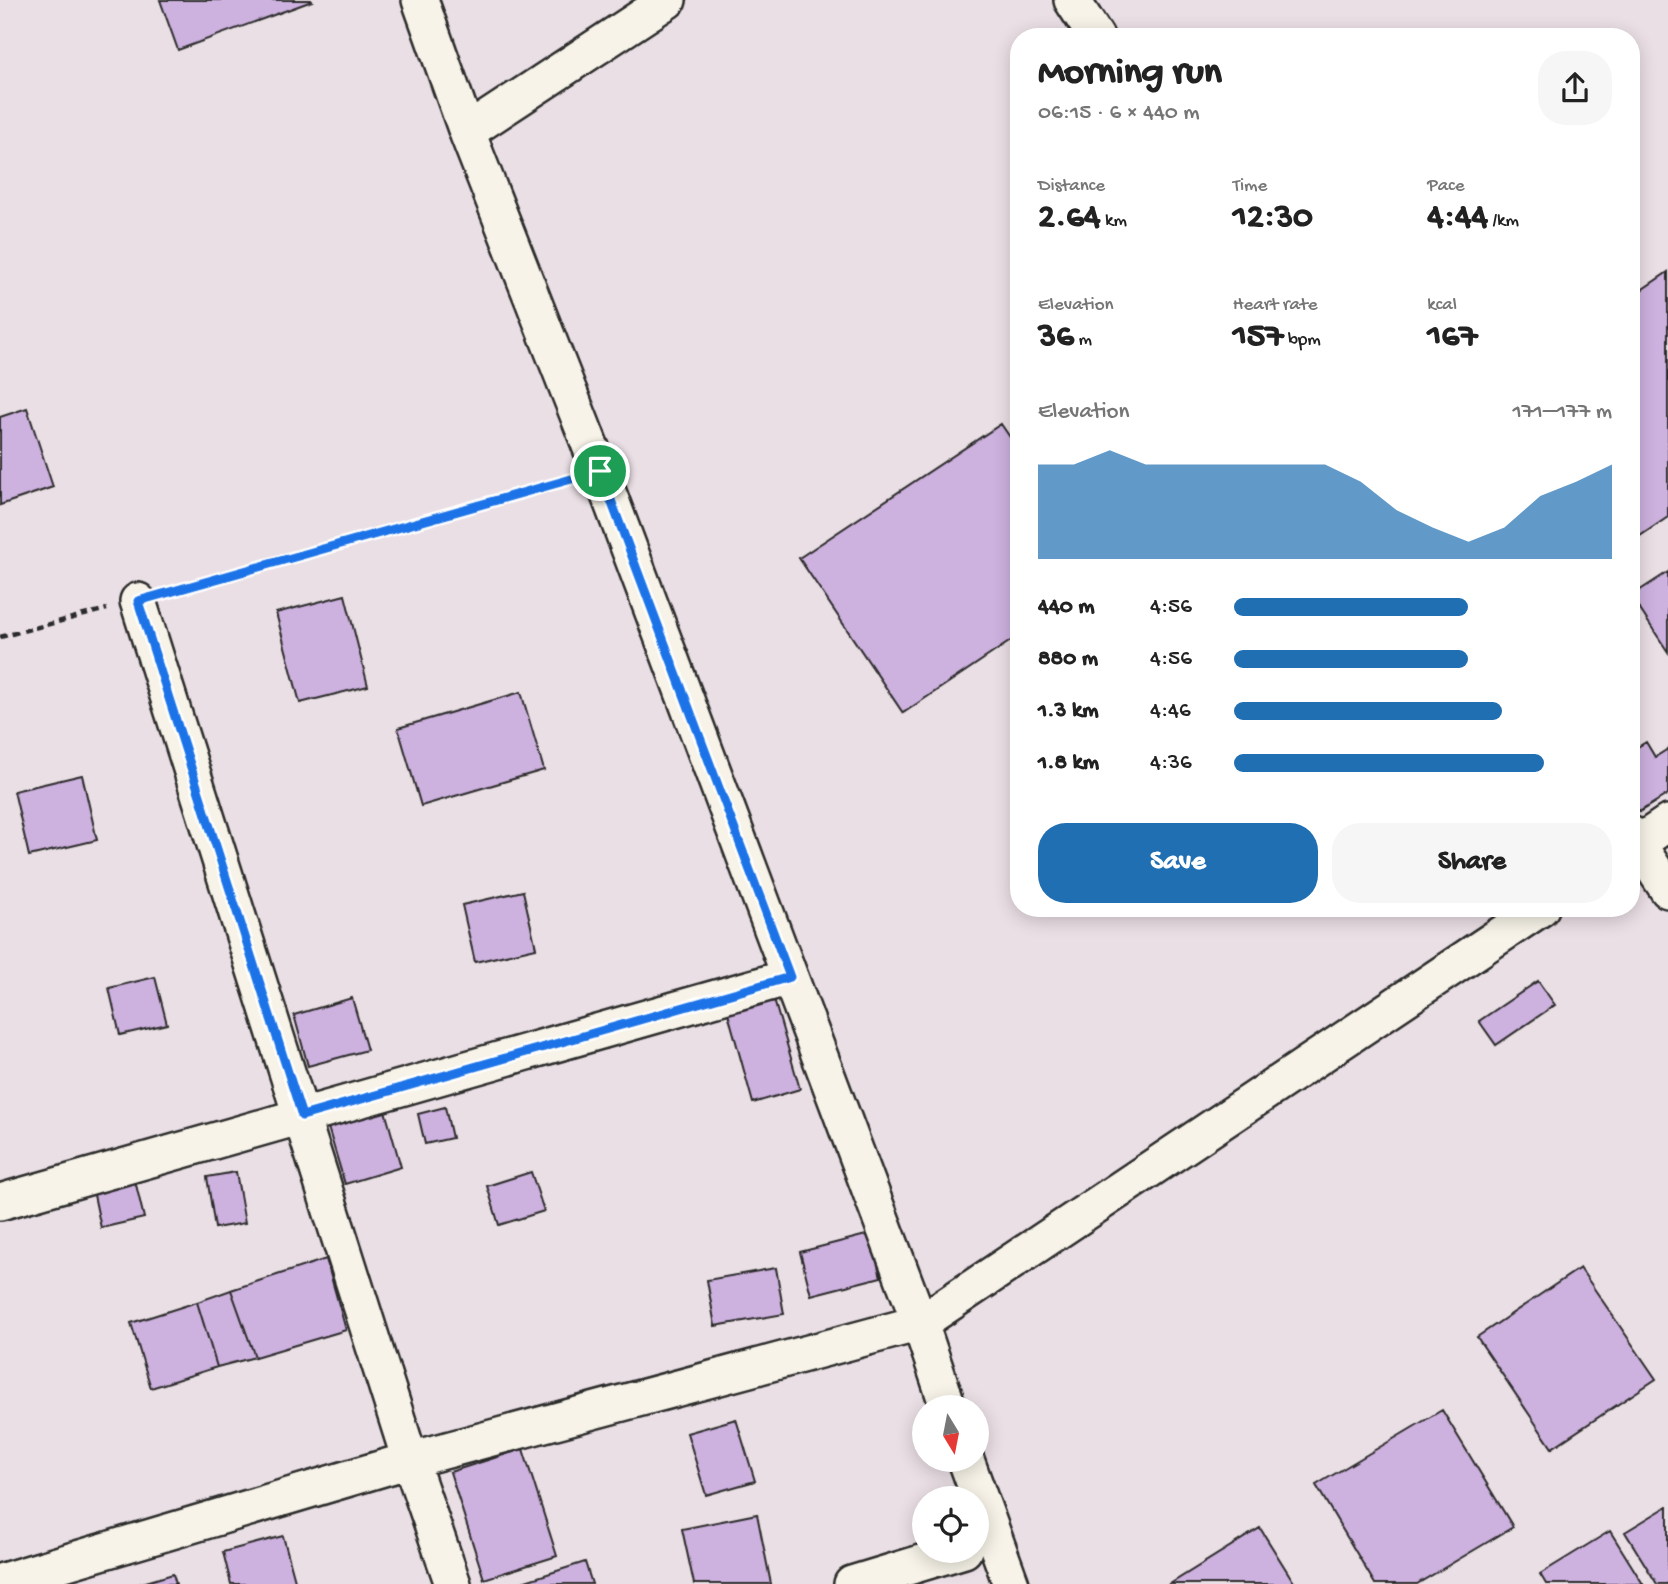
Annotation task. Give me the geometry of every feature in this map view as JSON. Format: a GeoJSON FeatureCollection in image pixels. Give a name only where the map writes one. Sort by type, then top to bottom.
{"type":"FeatureCollection","features":[{"type":"Feature","properties":{"kind":"street"},"geometry":{"type":"LineString","coordinates":[[419,0],[467,132],[600,471],[920,1323],[944,1395]]}},
{"type":"Feature","properties":{"kind":"street"},"geometry":{"type":"LineString","coordinates":[[467,132],[668,0]]}},
{"type":"Feature","properties":{"kind":"street"},"geometry":{"type":"LineString","coordinates":[[1072,0],[1090,28]]}},
{"type":"Feature","properties":{"kind":"street"},"geometry":{"type":"LineString","coordinates":[[138,601],[410,1461],[453,1584]]}},
{"type":"Feature","properties":{"kind":"street"},"geometry":{"type":"LineString","coordinates":[[1640,838],[1668,823]]}},
{"type":"Feature","properties":{"kind":"street"},"geometry":{"type":"LineString","coordinates":[[1640,852],[1668,890]]}},
{"type":"Feature","properties":{"kind":"street"},"geometry":{"type":"LineString","coordinates":[[0,1582],[410,1461],[920,1323],[1528,917]]}},
{"type":"Feature","properties":{"kind":"street"},"geometry":{"type":"LineString","coordinates":[[0,1202],[790,977]]}},
{"type":"Feature","properties":{"kind":"street"},"geometry":{"type":"LineString","coordinates":[[989,1559],[1011,1584]]}},
{"type":"Feature","properties":{"kind":"street"},"geometry":{"type":"LineString","coordinates":[[852,1584],[922,1563]]}},
{"type":"Feature","properties":{"kind":"path"},"geometry":{"type":"LineString","coordinates":[[0,637],[138,601],[600,471]]}},
{"type":"Feature","properties":{"kind":"building"},"geometry":{"type":"Polygon","coordinates":[[[160,0],[311,0],[312,1],[178,50],[160,0]]]}},
{"type":"Feature","properties":{"kind":"building"},"geometry":{"type":"Polygon","coordinates":[[[1668,272],[1668,517],[1640,536],[1640,291],[1668,272]]]}},
{"type":"Feature","properties":{"kind":"building"},"geometry":{"type":"Polygon","coordinates":[[[27,408],[53,487],[0,505],[0,417],[27,408]]]}},
{"type":"Feature","properties":{"kind":"building"},"geometry":{"type":"Polygon","coordinates":[[[1001,424],[1010,437],[1010,641],[903,713],[799,558],[1001,424]]]}},
{"type":"Feature","properties":{"kind":"building"},"geometry":{"type":"Polygon","coordinates":[[[1668,572],[1668,652],[1640,610],[1640,590],[1668,572]]]}},
{"type":"Feature","properties":{"kind":"building"},"geometry":{"type":"Polygon","coordinates":[[[345,595],[368,686],[300,703],[276,613],[345,595]]]}},
{"type":"Feature","properties":{"kind":"building"},"geometry":{"type":"Polygon","coordinates":[[[521,692],[544,770],[421,806],[398,728],[521,692]]]}},
{"type":"Feature","properties":{"kind":"building"},"geometry":{"type":"Polygon","coordinates":[[[1646,742],[1655,757],[1668,749],[1668,794],[1640,811],[1640,746],[1646,742]]]}},
{"type":"Feature","properties":{"kind":"building"},"geometry":{"type":"Polygon","coordinates":[[[82,775],[97,840],[29,856],[14,791],[82,775]]]}},
{"type":"Feature","properties":{"kind":"building"},"geometry":{"type":"Polygon","coordinates":[[[523,891],[536,948],[475,962],[462,905],[523,891]]]}},
{"type":"Feature","properties":{"kind":"building"},"geometry":{"type":"Polygon","coordinates":[[[155,977],[167,1024],[120,1035],[109,988],[155,977]]]}},
{"type":"Feature","properties":{"kind":"building"},"geometry":{"type":"Polygon","coordinates":[[[1538,981],[1555,1005],[1496,1045],[1479,1021],[1538,981]]]}},
{"type":"Feature","properties":{"kind":"building"},"geometry":{"type":"Polygon","coordinates":[[[772,993],[800,1089],[753,1103],[726,1006],[772,993]]]}},
{"type":"Feature","properties":{"kind":"building"},"geometry":{"type":"Polygon","coordinates":[[[352,998],[367,1050],[308,1066],[294,1015],[352,998]]]}},
{"type":"Feature","properties":{"kind":"building"},"geometry":{"type":"Polygon","coordinates":[[[384,1107],[401,1167],[345,1184],[327,1124],[384,1107]]]}},
{"type":"Feature","properties":{"kind":"building"},"geometry":{"type":"Polygon","coordinates":[[[445,1107],[452,1138],[425,1144],[418,1114],[445,1107]]]}},
{"type":"Feature","properties":{"kind":"building"},"geometry":{"type":"Polygon","coordinates":[[[133,1172],[144,1218],[101,1228],[91,1181],[133,1172]]]}},
{"type":"Feature","properties":{"kind":"building"},"geometry":{"type":"Polygon","coordinates":[[[236,1172],[245,1223],[215,1228],[207,1177],[236,1172]]]}},
{"type":"Feature","properties":{"kind":"building"},"geometry":{"type":"Polygon","coordinates":[[[531,1172],[544,1211],[499,1225],[487,1186],[531,1172]]]}},
{"type":"Feature","properties":{"kind":"building"},"geometry":{"type":"Polygon","coordinates":[[[870,1234],[881,1277],[811,1295],[800,1252],[870,1234]]]}},
{"type":"Feature","properties":{"kind":"building"},"geometry":{"type":"Polygon","coordinates":[[[326,1259],[346,1330],[255,1357],[231,1290],[326,1259]]]}},
{"type":"Feature","properties":{"kind":"building"},"geometry":{"type":"Polygon","coordinates":[[[776,1268],[784,1314],[715,1326],[707,1280],[776,1268]]]}},
{"type":"Feature","properties":{"kind":"building"},"geometry":{"type":"Polygon","coordinates":[[[1580,1268],[1656,1379],[1552,1448],[1477,1337],[1580,1268]]]}},
{"type":"Feature","properties":{"kind":"building"},"geometry":{"type":"Polygon","coordinates":[[[231,1290],[255,1357],[217,1367],[197,1302],[231,1290]]]}},
{"type":"Feature","properties":{"kind":"building"},"geometry":{"type":"Polygon","coordinates":[[[197,1302],[217,1367],[151,1388],[131,1323],[197,1302]]]}},
{"type":"Feature","properties":{"kind":"building"},"geometry":{"type":"Polygon","coordinates":[[[1442,1410],[1513,1527],[1417,1584],[1375,1584],[1316,1485],[1442,1410]]]}},
{"type":"Feature","properties":{"kind":"building"},"geometry":{"type":"Polygon","coordinates":[[[736,1419],[755,1481],[706,1495],[687,1433],[736,1419]]]}},
{"type":"Feature","properties":{"kind":"building"},"geometry":{"type":"Polygon","coordinates":[[[523,1449],[557,1556],[484,1579],[450,1472],[523,1449]]]}},
{"type":"Feature","properties":{"kind":"building"},"geometry":{"type":"Polygon","coordinates":[[[1668,1506],[1668,1584],[1657,1584],[1625,1532],[1668,1506]]]}},
{"type":"Feature","properties":{"kind":"building"},"geometry":{"type":"Polygon","coordinates":[[[757,1514],[771,1584],[694,1584],[682,1529],[757,1514]]]}},
{"type":"Feature","properties":{"kind":"building"},"geometry":{"type":"Polygon","coordinates":[[[1260,1528],[1295,1584],[1170,1584],[1260,1528]]]}},
{"type":"Feature","properties":{"kind":"building"},"geometry":{"type":"Polygon","coordinates":[[[1610,1531],[1643,1584],[1546,1584],[1540,1574],[1610,1531]]]}},
{"type":"Feature","properties":{"kind":"building"},"geometry":{"type":"Polygon","coordinates":[[[283,1536],[296,1584],[231,1584],[223,1552],[283,1536]]]}},
{"type":"Feature","properties":{"kind":"building"},"geometry":{"type":"Polygon","coordinates":[[[585,1562],[592,1584],[516,1584],[585,1562]]]}},
{"type":"Feature","properties":{"kind":"building"},"geometry":{"type":"Polygon","coordinates":[[[173,1574],[176,1584],[139,1584],[173,1574]]]}},
{"type":"Feature","properties":{"kind":"route"},"geometry":{"type":"LineString","coordinates":[[600,471],[790,977],[302,1116],[138,601],[600,471]]}}]}
